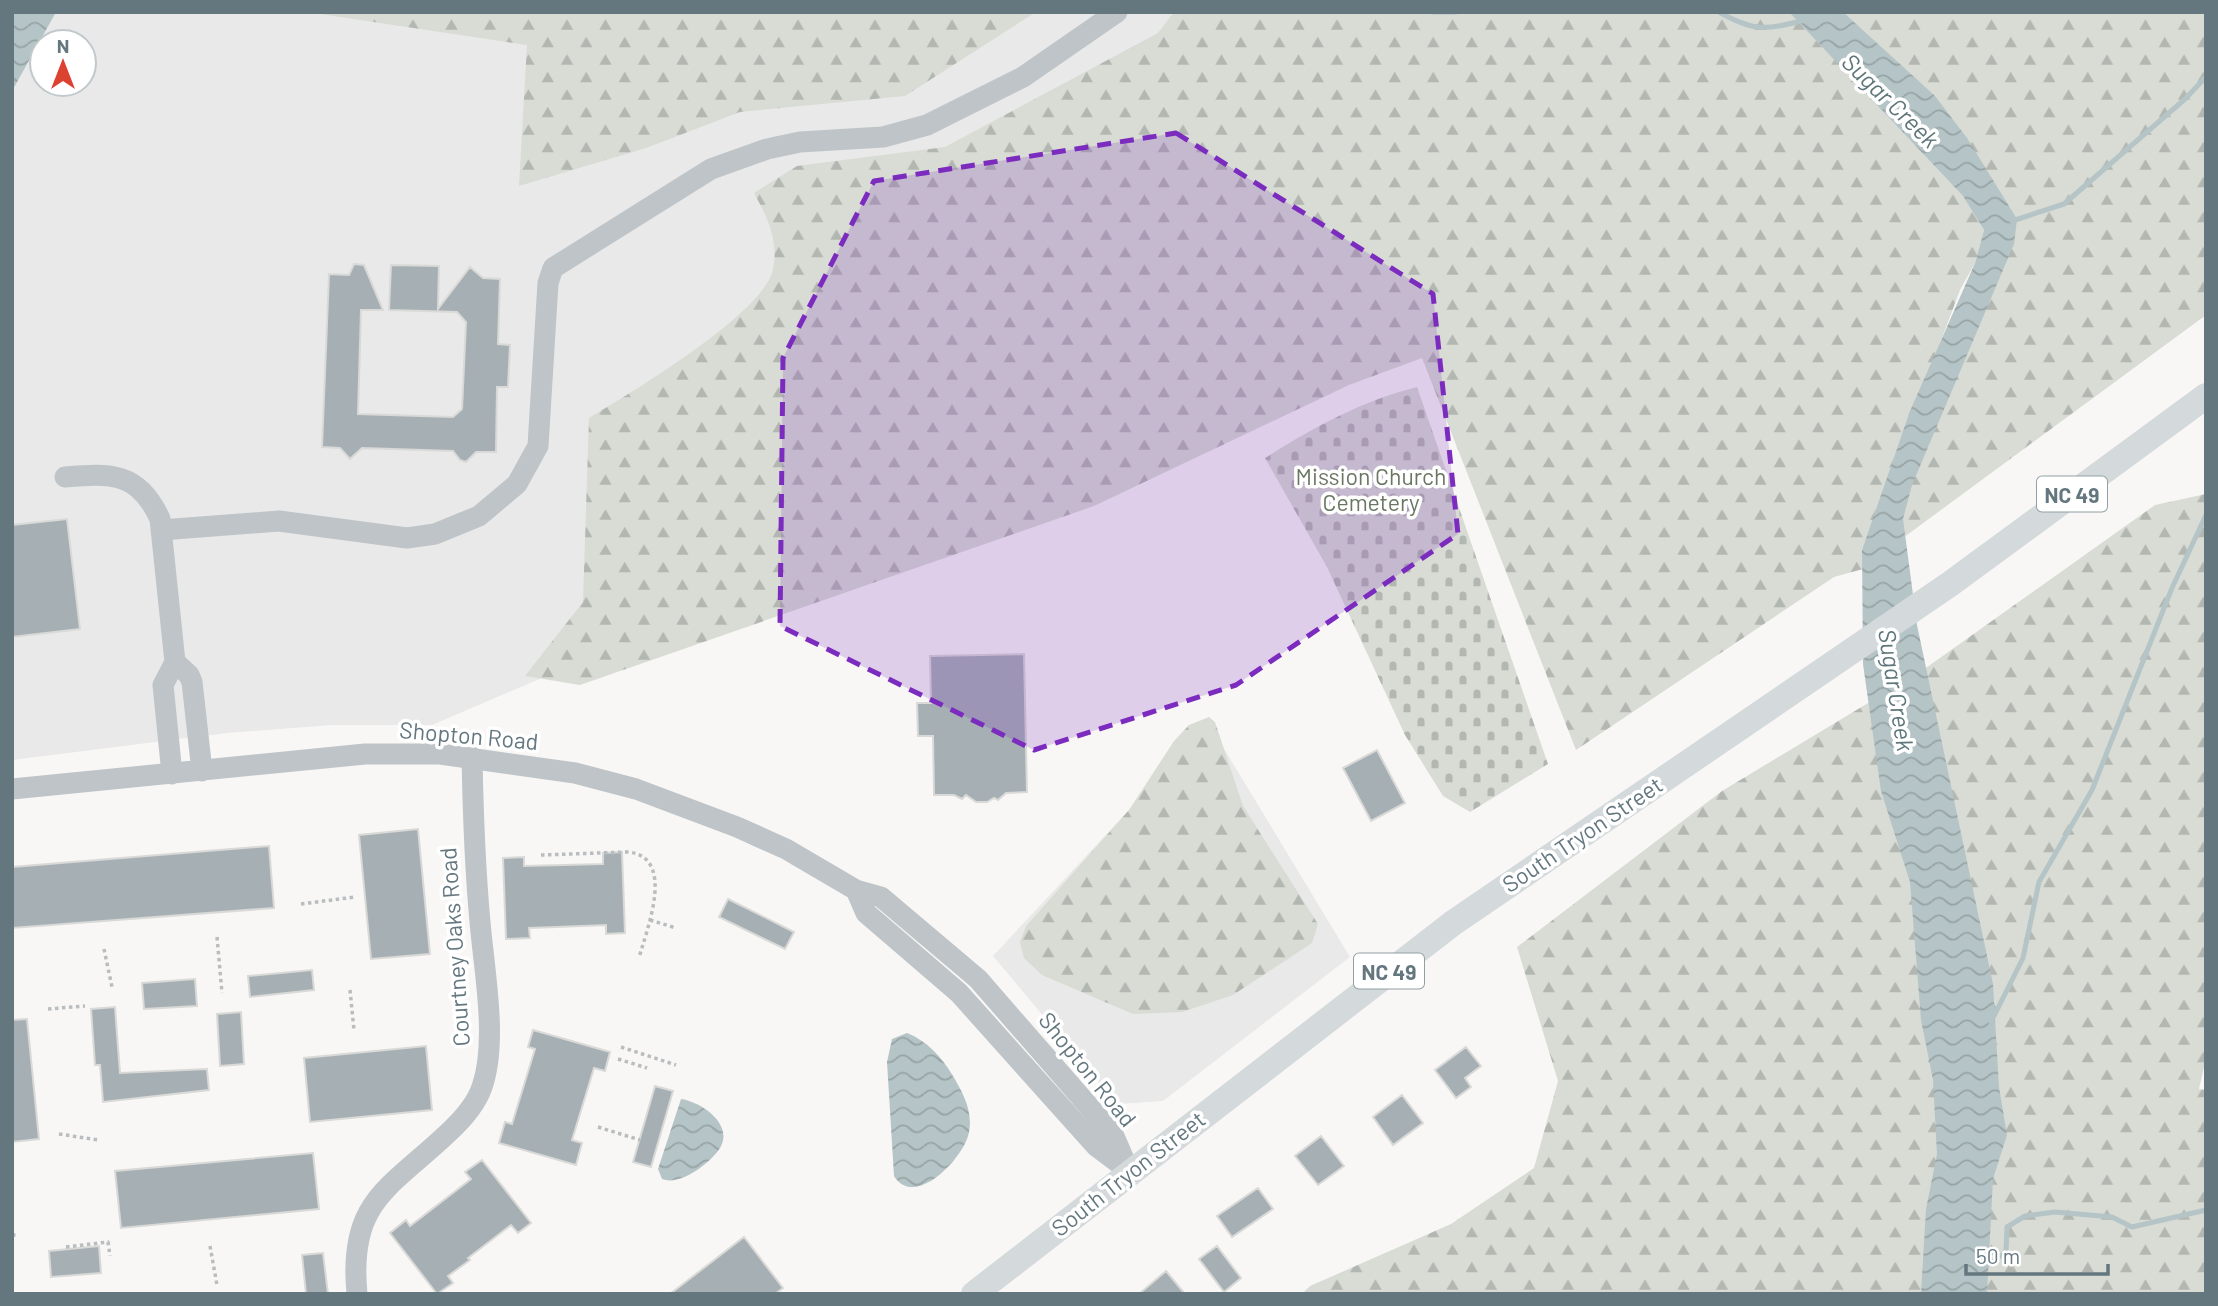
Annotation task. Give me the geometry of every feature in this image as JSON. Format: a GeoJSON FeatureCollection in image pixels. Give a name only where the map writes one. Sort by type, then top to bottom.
{"type":"FeatureCollection","features":[{"type":"Feature","properties":{"kind":"main road","name":"South Tryon Street"},"geometry":{"type":"LineString","coordinates":[[974,1294],[1129,1171],[1453,923],[1950,584],[2202,405]]}},
{"type":"Feature","properties":{"kind":"street"},"geometry":{"type":"LineString","coordinates":[[161,530],[279,521],[407,538],[435,534],[479,516],[517,484],[538,446],[548,283],[553,268],[711,169],[767,149],[800,142],[883,137],[927,125],[1023,77],[1117,12]]}},
{"type":"Feature","properties":{"kind":"street"},"geometry":{"type":"LineString","coordinates":[[65,477],[116,475],[143,491],[154,505],[161,530],[175,662],[163,685],[172,774]]}},
{"type":"Feature","properties":{"kind":"street"},"geometry":{"type":"LineString","coordinates":[[175,662],[189,675],[192,682],[202,771]]}},
{"type":"Feature","properties":{"kind":"street","name":"Shopton Road"},"geometry":{"type":"LineString","coordinates":[[12,789],[365,754],[472,757],[575,773],[636,789],[737,827],[786,849],[856,890],[881,897],[978,979],[1113,1134],[1129,1171]]}},
{"type":"Feature","properties":{"kind":"street","name":"Courtney Oaks Road"},"geometry":{"type":"LineString","coordinates":[[357,1294],[355,1275],[361,1224],[385,1187],[464,1118],[482,1088],[489,1052],[473,845],[472,757]]}},
{"type":"Feature","properties":{"kind":"path"},"geometry":{"type":"LineString","coordinates":[[541,855],[634,853],[651,866],[656,891],[639,958]]}},
{"type":"Feature","properties":{"kind":"path"},"geometry":{"type":"LineString","coordinates":[[301,904],[355,897]]}},
{"type":"Feature","properties":{"kind":"path"},"geometry":{"type":"LineString","coordinates":[[650,920],[676,928]]}},
{"type":"Feature","properties":{"kind":"path"},"geometry":{"type":"LineString","coordinates":[[217,937],[222,993]]}},
{"type":"Feature","properties":{"kind":"path"},"geometry":{"type":"LineString","coordinates":[[104,949],[111,987]]}},
{"type":"Feature","properties":{"kind":"path"},"geometry":{"type":"LineString","coordinates":[[350,990],[354,1030]]}},
{"type":"Feature","properties":{"kind":"path"},"geometry":{"type":"LineString","coordinates":[[48,1009],[85,1006]]}},
{"type":"Feature","properties":{"kind":"path"},"geometry":{"type":"LineString","coordinates":[[621,1047],[677,1065]]}},
{"type":"Feature","properties":{"kind":"path"},"geometry":{"type":"LineString","coordinates":[[618,1059],[647,1068]]}},
{"type":"Feature","properties":{"kind":"path"},"geometry":{"type":"LineString","coordinates":[[598,1127],[640,1140]]}},
{"type":"Feature","properties":{"kind":"path"},"geometry":{"type":"LineString","coordinates":[[59,1134],[98,1140]]}},
{"type":"Feature","properties":{"kind":"path"},"geometry":{"type":"LineString","coordinates":[[66,1247],[108,1242],[110,1256]]}},
{"type":"Feature","properties":{"kind":"path"},"geometry":{"type":"LineString","coordinates":[[210,1246],[216,1285]]}},
{"type":"Feature","properties":{"kind":"highlighted area"},"geometry":{"type":"Polygon","coordinates":[[[1176,133],[1433,294],[1458,534],[1236,685],[1034,750],[780,626],[783,358],[874,181],[1176,133]]]}},
{"type":"Feature","properties":{"kind":"shaded area"},"geometry":{"type":"Polygon","coordinates":[[[12,12],[1798,12],[1999,225],[1542,250],[432,725],[332,725],[227,733],[12,760],[12,12]]]}},
{"type":"Feature","properties":{"kind":"shaded area"},"geometry":{"type":"Polygon","coordinates":[[[1209,724],[1350,957],[1163,1101],[1117,1104],[993,956],[1209,724]]]}},
{"type":"Feature","properties":{"kind":"green space"},"geometry":{"type":"Polygon","coordinates":[[[307,12],[1036,12],[905,96],[740,112],[646,148],[519,186],[527,45],[307,12]]]}},
{"type":"Feature","properties":{"kind":"green space"},"geometry":{"type":"Polygon","coordinates":[[[1174,12],[1789,12],[1963,196],[1984,230],[1975,263],[1960,290],[1862,550],[1863,569],[1834,577],[1576,750],[1422,358],[1349,385],[1094,506],[580,685],[525,676],[583,602],[589,418],[693,351],[722,329],[764,287],[773,269],[773,239],[754,193],[797,166],[945,147],[1158,33],[1174,12]]]}},
{"type":"Feature","properties":{"kind":"green space"},"geometry":{"type":"Polygon","coordinates":[[[1798,12],[2206,12],[2206,315],[1892,546],[1894,515],[1999,225],[1798,12]]]}},
{"type":"Feature","properties":{"kind":"green space","name":"Mission Church Cemetery"},"geometry":{"type":"Polygon","coordinates":[[[1417,387],[1548,764],[1470,812],[1443,796],[1405,735],[1327,567],[1265,458],[1338,417],[1376,400],[1417,387]]]}},
{"type":"Feature","properties":{"kind":"green space"},"geometry":{"type":"Polygon","coordinates":[[[2206,494],[2206,1058],[2199,1089],[2206,1090],[2206,1294],[1302,1294],[1310,1286],[1451,1224],[1534,1168],[1558,1081],[1517,947],[1722,791],[1923,670],[2155,505],[2206,494]]]}},
{"type":"Feature","properties":{"kind":"green space"},"geometry":{"type":"Polygon","coordinates":[[[1209,717],[1215,722],[1243,806],[1318,924],[1312,943],[1233,995],[1182,1012],[1133,1014],[1042,975],[1024,958],[1020,942],[1026,926],[1129,810],[1174,741],[1189,725],[1209,717]]]}},
{"type":"Feature","properties":{"kind":"water"},"geometry":{"type":"Polygon","coordinates":[[[12,12],[56,12],[47,28],[28,28],[28,62],[12,91],[12,12]]]}},
{"type":"Feature","properties":{"kind":"water","name":"Sugar Creek"},"geometry":{"type":"Polygon","coordinates":[[[1789,12],[1843,12],[1935,96],[1967,138],[2017,219],[2014,244],[1912,485],[1903,519],[1917,625],[1993,984],[1999,1087],[2007,1135],[1993,1179],[1987,1294],[1921,1294],[1926,1209],[1937,1154],[1933,1080],[1921,1020],[1910,882],[1881,791],[1863,664],[1862,550],[1910,411],[1975,263],[1984,230],[1963,196],[1789,12]]]}},
{"type":"Feature","properties":{"kind":"water"},"geometry":{"type":"Polygon","coordinates":[[[907,1033],[927,1045],[944,1062],[964,1096],[970,1117],[969,1132],[959,1154],[938,1176],[926,1184],[914,1187],[903,1185],[894,1176],[887,1062],[892,1039],[907,1033]]]}},
{"type":"Feature","properties":{"kind":"water"},"geometry":{"type":"Polygon","coordinates":[[[681,1099],[698,1105],[714,1117],[720,1124],[723,1142],[718,1151],[700,1168],[677,1180],[662,1179],[658,1169],[681,1099]]]}},
{"type":"Feature","properties":{"kind":"building"},"geometry":{"type":"Polygon","coordinates":[[[354,264],[364,265],[383,310],[361,310],[358,414],[453,417],[462,409],[466,322],[457,312],[389,310],[391,265],[439,266],[438,309],[470,267],[483,278],[500,279],[498,344],[510,345],[508,387],[497,387],[496,452],[476,452],[466,462],[460,460],[453,451],[362,448],[350,459],[340,448],[322,447],[329,274],[349,275],[354,264]]]}},
{"type":"Feature","properties":{"kind":"building"},"geometry":{"type":"Polygon","coordinates":[[[67,519],[80,629],[12,637],[12,525],[67,519]]]}},
{"type":"Feature","properties":{"kind":"building"},"geometry":{"type":"Polygon","coordinates":[[[1024,654],[1027,792],[1006,793],[998,800],[994,798],[987,802],[976,802],[966,795],[962,799],[954,795],[934,795],[933,736],[918,736],[917,703],[931,703],[930,656],[1024,654]]]}},
{"type":"Feature","properties":{"kind":"building"},"geometry":{"type":"Polygon","coordinates":[[[1377,750],[1405,803],[1371,821],[1343,768],[1377,750]]]}},
{"type":"Feature","properties":{"kind":"building"},"geometry":{"type":"Polygon","coordinates":[[[418,829],[430,954],[371,959],[359,835],[418,829]]]}},
{"type":"Feature","properties":{"kind":"building"},"geometry":{"type":"Polygon","coordinates":[[[269,846],[274,908],[12,928],[12,867],[269,846]]]}},
{"type":"Feature","properties":{"kind":"building"},"geometry":{"type":"Polygon","coordinates":[[[622,852],[625,933],[606,934],[606,925],[529,928],[530,938],[506,939],[503,858],[524,857],[524,866],[603,864],[603,853],[622,852]]]}},
{"type":"Feature","properties":{"kind":"building"},"geometry":{"type":"Polygon","coordinates":[[[728,899],[794,932],[785,949],[719,917],[728,899]]]}},
{"type":"Feature","properties":{"kind":"building"},"geometry":{"type":"Polygon","coordinates":[[[312,970],[314,990],[250,997],[248,976],[312,970]]]}},
{"type":"Feature","properties":{"kind":"building"},"geometry":{"type":"Polygon","coordinates":[[[195,979],[197,1006],[144,1009],[142,983],[195,979]]]}},
{"type":"Feature","properties":{"kind":"building"},"geometry":{"type":"Polygon","coordinates":[[[115,1007],[120,1073],[207,1069],[209,1090],[103,1102],[100,1065],[95,1065],[91,1009],[115,1007]]]}},
{"type":"Feature","properties":{"kind":"building"},"geometry":{"type":"Polygon","coordinates":[[[241,1012],[244,1064],[220,1066],[217,1014],[241,1012]]]}},
{"type":"Feature","properties":{"kind":"building"},"geometry":{"type":"Polygon","coordinates":[[[27,1019],[39,1139],[12,1142],[12,1020],[27,1019]]]}},
{"type":"Feature","properties":{"kind":"building"},"geometry":{"type":"Polygon","coordinates":[[[533,1030],[610,1052],[605,1071],[594,1068],[572,1140],[582,1143],[576,1165],[499,1143],[505,1122],[512,1124],[535,1049],[528,1047],[533,1030]]]}},
{"type":"Feature","properties":{"kind":"building"},"geometry":{"type":"Polygon","coordinates":[[[426,1046],[432,1110],[310,1122],[304,1058],[426,1046]]]}},
{"type":"Feature","properties":{"kind":"building"},"geometry":{"type":"Polygon","coordinates":[[[1466,1047],[1481,1066],[1465,1078],[1471,1087],[1456,1098],[1435,1070],[1466,1047]]]}},
{"type":"Feature","properties":{"kind":"building"},"geometry":{"type":"Polygon","coordinates":[[[655,1086],[673,1091],[651,1167],[633,1162],[655,1086]]]}},
{"type":"Feature","properties":{"kind":"building"},"geometry":{"type":"Polygon","coordinates":[[[1402,1095],[1423,1123],[1393,1145],[1373,1117],[1402,1095]]]}},
{"type":"Feature","properties":{"kind":"building"},"geometry":{"type":"Polygon","coordinates":[[[1321,1136],[1344,1166],[1318,1185],[1295,1156],[1321,1136]]]}},
{"type":"Feature","properties":{"kind":"building"},"geometry":{"type":"Polygon","coordinates":[[[313,1153],[319,1209],[121,1228],[115,1171],[313,1153]]]}},
{"type":"Feature","properties":{"kind":"building"},"geometry":{"type":"Polygon","coordinates":[[[482,1160],[531,1223],[518,1233],[511,1225],[448,1276],[453,1283],[437,1294],[390,1233],[406,1220],[410,1226],[471,1179],[465,1172],[482,1160]]]}},
{"type":"Feature","properties":{"kind":"building"},"geometry":{"type":"Polygon","coordinates":[[[1258,1188],[1273,1209],[1232,1237],[1217,1216],[1258,1188]]]}},
{"type":"Feature","properties":{"kind":"building"},"geometry":{"type":"Polygon","coordinates":[[[744,1237],[783,1288],[775,1294],[670,1294],[744,1237]]]}},
{"type":"Feature","properties":{"kind":"building"},"geometry":{"type":"Polygon","coordinates":[[[99,1246],[101,1273],[51,1277],[49,1251],[99,1246]]]}},
{"type":"Feature","properties":{"kind":"building"},"geometry":{"type":"Polygon","coordinates":[[[1217,1246],[1241,1278],[1224,1292],[1199,1259],[1217,1246]]]}},
{"type":"Feature","properties":{"kind":"building"},"geometry":{"type":"Polygon","coordinates":[[[323,1253],[328,1294],[306,1294],[302,1255],[323,1253]]]}},
{"type":"Feature","properties":{"kind":"building"},"geometry":{"type":"Polygon","coordinates":[[[1166,1271],[1185,1294],[1139,1294],[1166,1271]]]}},
{"type":"Feature","properties":{"kind":"waterway"},"geometry":{"type":"LineString","coordinates":[[1433,12],[1456,12]]}},
{"type":"Feature","properties":{"kind":"waterway"},"geometry":{"type":"LineString","coordinates":[[1719,12],[1742,23],[1761,27],[1805,20]]}},
{"type":"Feature","properties":{"kind":"waterway"},"geometry":{"type":"LineString","coordinates":[[2012,221],[2064,204],[2185,99],[2206,77]]}},
{"type":"Feature","properties":{"kind":"waterway"},"geometry":{"type":"LineString","coordinates":[[1991,1022],[2023,958],[2039,882],[2092,790],[2172,588],[2206,515]]}},
{"type":"Feature","properties":{"kind":"waterway"},"geometry":{"type":"LineString","coordinates":[[1980,1270],[2006,1252],[2007,1227],[2025,1216],[2055,1212],[2112,1217],[2132,1227],[2206,1210]]}}]}
